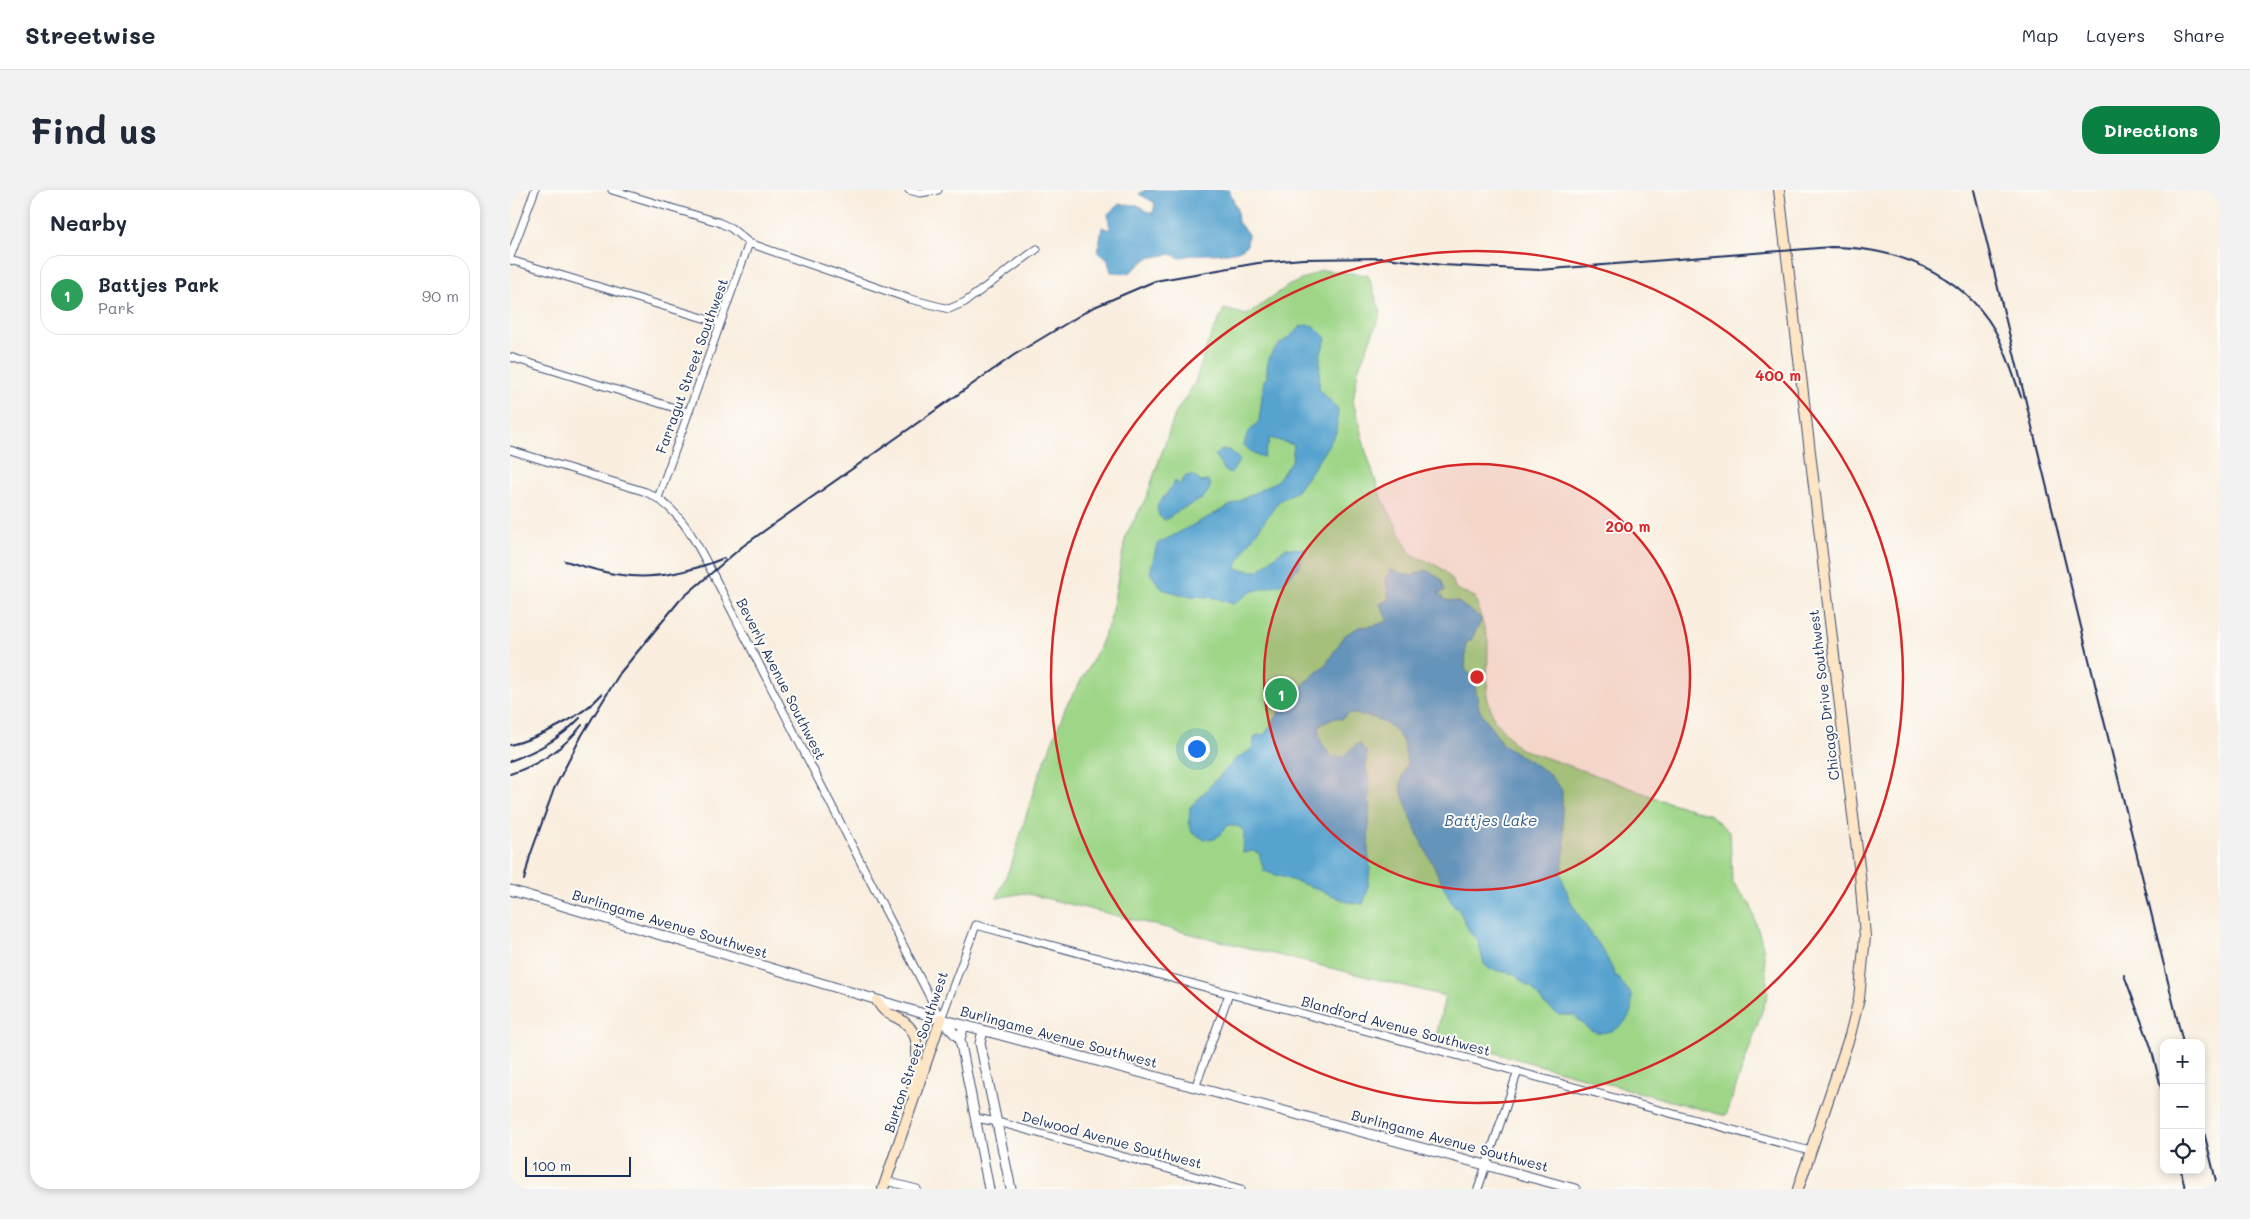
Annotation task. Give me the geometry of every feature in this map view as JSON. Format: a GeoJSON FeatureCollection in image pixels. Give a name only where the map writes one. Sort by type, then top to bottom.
{"type":"FeatureCollection","features":[{"type":"Feature","properties":{"kind":"main road","name":"Chicago Drive Southwest"},"geometry":{"type":"LineString","coordinates":[[1780,190],[1865,931],[1862,987],[1854,1022],[1798,1189]]}},
{"type":"Feature","properties":{"kind":"main road"},"geometry":{"type":"LineString","coordinates":[[877,1001],[883,1012],[898,1018],[907,1025],[917,1042],[918,1058],[913,1083],[912,1105]]}},
{"type":"Feature","properties":{"kind":"main road","name":"Burton Street Southwest"},"geometry":{"type":"LineString","coordinates":[[885,1185],[941,1019]]}},
{"type":"Feature","properties":{"kind":"street"},"geometry":{"type":"LineString","coordinates":[[534,190],[510,258],[720,323]]}},
{"type":"Feature","properties":{"kind":"street"},"geometry":{"type":"LineString","coordinates":[[612,190],[718,222],[731,228],[749,243],[940,308],[949,309],[965,302],[1037,249]]}},
{"type":"Feature","properties":{"kind":"street"},"geometry":{"type":"LineString","coordinates":[[909,190],[920,193],[938,190]]}},
{"type":"Feature","properties":{"kind":"street","name":"Farragut Street Southwest"},"geometry":{"type":"LineString","coordinates":[[658,498],[749,243]]}},
{"type":"Feature","properties":{"kind":"street"},"geometry":{"type":"LineString","coordinates":[[510,358],[688,412]]}},
{"type":"Feature","properties":{"kind":"street","name":"Beverly Avenue Southwest"},"geometry":{"type":"LineString","coordinates":[[510,450],[646,492],[658,498],[683,521],[693,536],[941,1019]]}},
{"type":"Feature","properties":{"kind":"street","name":"Burlingame Avenue Southwest"},"geometry":{"type":"LineString","coordinates":[[510,890],[941,1019],[1575,1189]]}},
{"type":"Feature","properties":{"kind":"street","name":"Blandford Avenue Southwest"},"geometry":{"type":"LineString","coordinates":[[976,926],[1810,1151]]}},
{"type":"Feature","properties":{"kind":"street","name":"Burton Street Southwest"},"geometry":{"type":"LineString","coordinates":[[941,1019],[976,926]]}},
{"type":"Feature","properties":{"kind":"street"},"geometry":{"type":"LineString","coordinates":[[1195,1088],[1229,994]]}},
{"type":"Feature","properties":{"kind":"street"},"geometry":{"type":"LineString","coordinates":[[941,1019],[960,1040]]}},
{"type":"Feature","properties":{"kind":"street"},"geometry":{"type":"LineString","coordinates":[[964,1025],[960,1040],[989,1189]]}},
{"type":"Feature","properties":{"kind":"street"},"geometry":{"type":"LineString","coordinates":[[983,1030],[980,1044],[1011,1189]]}},
{"type":"Feature","properties":{"kind":"street"},"geometry":{"type":"LineString","coordinates":[[1478,1189],[1518,1071]]}},
{"type":"Feature","properties":{"kind":"street","name":"Delwood Avenue Southwest"},"geometry":{"type":"LineString","coordinates":[[975,1118],[998,1122],[1241,1189]]}},
{"type":"Feature","properties":{"kind":"street"},"geometry":{"type":"LineString","coordinates":[[885,1185],[917,1189]]}},
{"type":"Feature","properties":{"kind":"green space"},"geometry":{"type":"Polygon","coordinates":[[[1322,270],[1368,275],[1381,313],[1358,370],[1353,401],[1366,452],[1380,494],[1411,555],[1438,566],[1448,575],[1456,589],[1475,597],[1488,641],[1487,697],[1494,719],[1518,748],[1661,800],[1711,815],[1730,833],[1732,881],[1751,906],[1763,947],[1768,994],[1726,1116],[1436,1037],[1445,996],[1024,893],[997,898],[1014,857],[1034,789],[1066,706],[1094,658],[1110,621],[1126,535],[1146,498],[1176,412],[1195,383],[1207,345],[1224,309],[1247,315],[1288,286],[1322,270]]]}},
{"type":"Feature","properties":{"kind":"water"},"geometry":{"type":"Polygon","coordinates":[[[1145,190],[1229,190],[1237,210],[1238,222],[1248,234],[1247,245],[1234,252],[1180,258],[1171,254],[1148,258],[1129,273],[1111,272],[1107,258],[1098,252],[1102,227],[1110,230],[1108,214],[1119,204],[1138,205],[1153,213],[1155,203],[1139,194],[1145,190]]]}},
{"type":"Feature","properties":{"kind":"water"},"geometry":{"type":"Polygon","coordinates":[[[1301,326],[1314,326],[1326,338],[1320,356],[1319,389],[1338,409],[1336,433],[1297,491],[1279,501],[1246,547],[1235,569],[1258,571],[1285,548],[1306,549],[1298,568],[1281,584],[1253,591],[1233,604],[1216,598],[1183,595],[1162,589],[1150,573],[1157,544],[1277,481],[1292,460],[1294,445],[1270,438],[1264,457],[1253,454],[1244,445],[1247,434],[1259,421],[1264,380],[1267,378],[1267,367],[1272,352],[1301,326]]]}},
{"type":"Feature","properties":{"kind":"water"},"geometry":{"type":"Polygon","coordinates":[[[1222,450],[1230,450],[1240,460],[1231,473],[1225,471],[1215,455],[1222,450]]]}},
{"type":"Feature","properties":{"kind":"water"},"geometry":{"type":"Polygon","coordinates":[[[1193,475],[1201,482],[1208,481],[1211,484],[1209,490],[1198,501],[1164,520],[1159,516],[1157,506],[1175,480],[1179,485],[1186,476],[1193,475]]]}},
{"type":"Feature","properties":{"kind":"water","name":"Battjes Lake"},"geometry":{"type":"Polygon","coordinates":[[[1390,570],[1411,576],[1426,570],[1441,579],[1445,591],[1438,593],[1446,600],[1458,602],[1482,619],[1471,640],[1466,643],[1465,669],[1474,679],[1479,709],[1502,744],[1547,772],[1562,790],[1565,847],[1561,875],[1569,898],[1582,921],[1603,950],[1616,976],[1632,995],[1630,1014],[1618,1028],[1600,1033],[1594,1032],[1574,1015],[1559,1015],[1544,1004],[1531,987],[1514,974],[1489,969],[1484,964],[1478,940],[1470,933],[1460,912],[1452,903],[1417,833],[1401,791],[1401,783],[1407,762],[1403,742],[1396,731],[1389,725],[1375,718],[1350,713],[1341,719],[1335,718],[1320,725],[1319,730],[1322,742],[1333,757],[1342,757],[1359,743],[1367,753],[1366,767],[1370,782],[1368,850],[1370,868],[1367,893],[1363,904],[1348,902],[1312,887],[1264,871],[1259,853],[1253,851],[1243,853],[1244,832],[1240,827],[1228,825],[1213,840],[1205,839],[1192,833],[1189,821],[1190,807],[1235,760],[1252,749],[1255,736],[1265,734],[1281,710],[1307,681],[1326,664],[1345,635],[1359,627],[1373,626],[1388,621],[1380,604],[1389,599],[1386,581],[1390,570]]]}},
{"type":"Feature","properties":{"kind":"railway"},"geometry":{"type":"LineString","coordinates":[[1974,190],[2182,1039]]}},
{"type":"Feature","properties":{"kind":"railway"},"geometry":{"type":"LineString","coordinates":[[524,880],[530,856],[554,789],[582,735],[620,673],[680,600],[743,546],[1014,355],[1092,308],[1155,281],[1258,263],[1303,259],[1386,258],[1442,265],[1539,270],[1831,247],[1855,248],[1901,258],[1944,278],[1963,292],[1980,309],[1994,329],[2006,354],[2021,397]]}},
{"type":"Feature","properties":{"kind":"railway"},"geometry":{"type":"LineString","coordinates":[[565,561],[615,574],[648,576],[700,567],[724,558]]}},
{"type":"Feature","properties":{"kind":"railway"},"geometry":{"type":"LineString","coordinates":[[510,745],[559,726],[583,711],[602,694]]}},
{"type":"Feature","properties":{"kind":"railway"},"geometry":{"type":"LineString","coordinates":[[510,761],[548,744],[580,718]]}},
{"type":"Feature","properties":{"kind":"railway"},"geometry":{"type":"LineString","coordinates":[[510,774],[531,766],[550,755],[582,725]]}},
{"type":"Feature","properties":{"kind":"railway"},"geometry":{"type":"LineString","coordinates":[[2124,975],[2151,1047],[2160,1084]]}},
{"type":"Feature","properties":{"kind":"railway"},"geometry":{"type":"LineString","coordinates":[[2203,1129],[2218,1189]]}},
{"type":"Feature","properties":{"kind":"railway"},"geometry":{"type":"LineString","coordinates":[[2182,1174],[2185,1189]]}},
{"type":"Feature","properties":{"kind":"place","name":"Battjes Park"},"geometry":{"type":"Point","coordinates":[1281,694]}}]}
